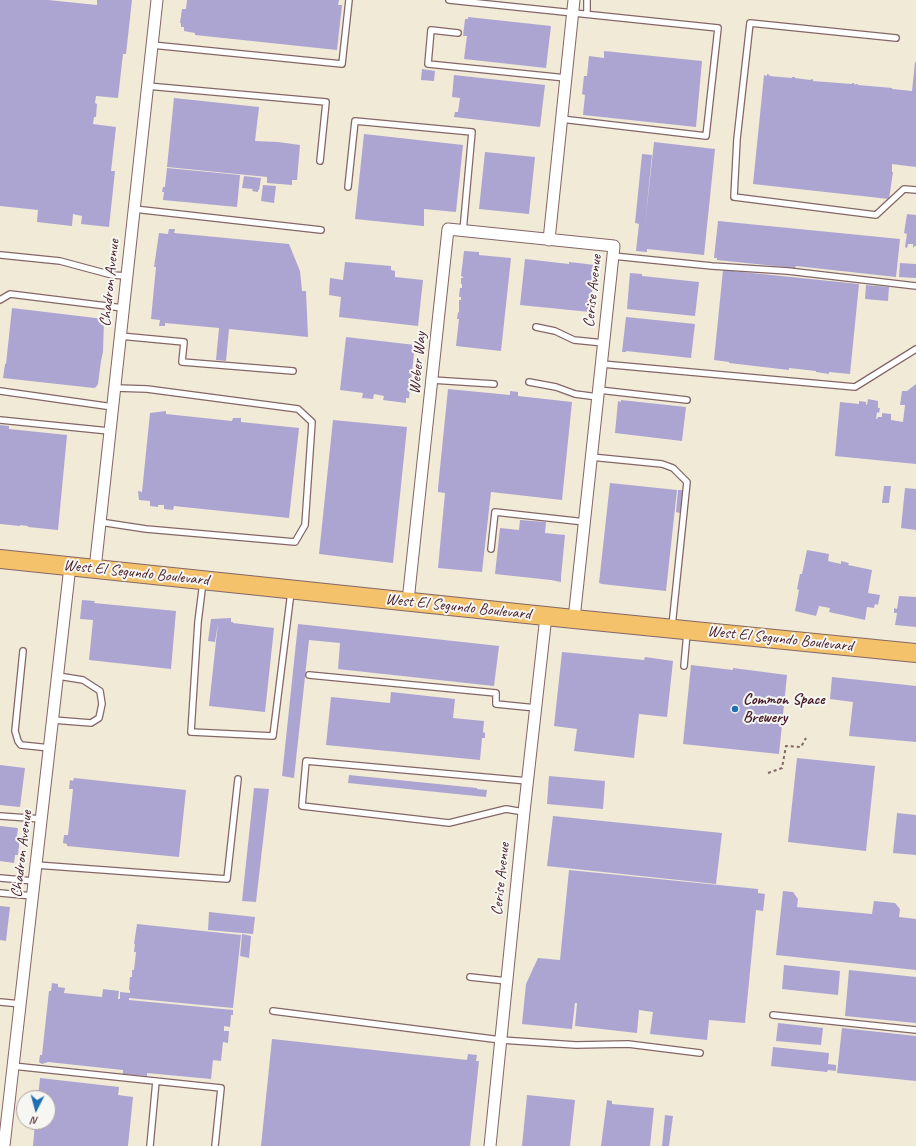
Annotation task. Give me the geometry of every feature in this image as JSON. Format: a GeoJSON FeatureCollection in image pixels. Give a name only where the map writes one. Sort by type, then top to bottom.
{"type":"FeatureCollection","features":[{"type":"Feature","properties":{"kind":"main road","name":"West El Segundo Boulevard"},"geometry":{"type":"LineString","coordinates":[[0,559],[916,653]]}},
{"type":"Feature","properties":{"kind":"street","name":"Chadron Avenue"},"geometry":{"type":"LineString","coordinates":[[95,569],[157,0]]}},
{"type":"Feature","properties":{"kind":"street"},"geometry":{"type":"LineString","coordinates":[[549,240],[574,0]]}},
{"type":"Feature","properties":{"kind":"street","name":"Weber Way"},"geometry":{"type":"LineString","coordinates":[[408,601],[448,229],[549,240]]}},
{"type":"Feature","properties":{"kind":"street","name":"Cerise Avenue"},"geometry":{"type":"LineString","coordinates":[[549,240],[614,246],[574,619]]}},
{"type":"Feature","properties":{"kind":"street","name":"Chadron Avenue"},"geometry":{"type":"LineString","coordinates":[[4,1146],[70,566]]}},
{"type":"Feature","properties":{"kind":"street","name":"Cerise Avenue"},"geometry":{"type":"LineString","coordinates":[[490,1146],[524,812],[529,781],[546,616]]}},
{"type":"Feature","properties":{"kind":"lane"},"geometry":{"type":"LineString","coordinates":[[152,45],[342,64],[349,0]]}},
{"type":"Feature","properties":{"kind":"lane"},"geometry":{"type":"LineString","coordinates":[[449,0],[718,28],[706,136],[561,119]]}},
{"type":"Feature","properties":{"kind":"lane"},"geometry":{"type":"LineString","coordinates":[[587,0],[587,14]]}},
{"type":"Feature","properties":{"kind":"lane"},"geometry":{"type":"LineString","coordinates":[[896,38],[750,23],[737,139],[734,197],[876,215],[904,189],[916,190]]}},
{"type":"Feature","properties":{"kind":"lane"},"geometry":{"type":"LineString","coordinates":[[458,33],[431,30],[428,64],[566,78]]}},
{"type":"Feature","properties":{"kind":"lane"},"geometry":{"type":"LineString","coordinates":[[147,86],[326,102],[320,161]]}},
{"type":"Feature","properties":{"kind":"lane"},"geometry":{"type":"LineString","coordinates":[[348,187],[355,121],[472,132],[463,231]]}},
{"type":"Feature","properties":{"kind":"lane"},"geometry":{"type":"LineString","coordinates":[[134,209],[321,230]]}},
{"type":"Feature","properties":{"kind":"lane"},"geometry":{"type":"LineString","coordinates":[[1,255],[60,261],[112,275],[127,276]]}},
{"type":"Feature","properties":{"kind":"lane"},"geometry":{"type":"LineString","coordinates":[[613,256],[712,266],[788,271],[916,286]]}},
{"type":"Feature","properties":{"kind":"lane"},"geometry":{"type":"LineString","coordinates":[[0,300],[10,294],[123,308]]}},
{"type":"Feature","properties":{"kind":"lane"},"geometry":{"type":"LineString","coordinates":[[536,327],[555,331],[574,340],[604,343]]}},
{"type":"Feature","properties":{"kind":"lane"},"geometry":{"type":"LineString","coordinates":[[120,336],[184,342],[182,362],[293,371]]}},
{"type":"Feature","properties":{"kind":"lane"},"geometry":{"type":"LineString","coordinates":[[602,364],[855,387],[916,349]]}},
{"type":"Feature","properties":{"kind":"lane"},"geometry":{"type":"LineString","coordinates":[[432,380],[494,384]]}},
{"type":"Feature","properties":{"kind":"lane"},"geometry":{"type":"LineString","coordinates":[[529,382],[556,387],[575,394],[598,394],[687,400]]}},
{"type":"Feature","properties":{"kind":"lane"},"geometry":{"type":"LineString","coordinates":[[100,522],[146,529],[295,542],[305,525],[312,422],[298,409],[147,389],[115,388]]}},
{"type":"Feature","properties":{"kind":"lane"},"geometry":{"type":"LineString","coordinates":[[0,391],[112,407]]}},
{"type":"Feature","properties":{"kind":"lane"},"geometry":{"type":"LineString","coordinates":[[0,420],[110,431]]}},
{"type":"Feature","properties":{"kind":"lane"},"geometry":{"type":"LineString","coordinates":[[591,457],[662,464],[674,468],[687,482],[679,629],[684,666]]}},
{"type":"Feature","properties":{"kind":"lane"},"geometry":{"type":"LineString","coordinates":[[491,549],[495,512],[585,522]]}},
{"type":"Feature","properties":{"kind":"lane"},"geometry":{"type":"LineString","coordinates":[[203,580],[198,622],[191,732],[273,736],[291,589]]}},
{"type":"Feature","properties":{"kind":"lane"},"geometry":{"type":"LineString","coordinates":[[23,651],[15,731],[21,745],[50,748]]}},
{"type":"Feature","properties":{"kind":"lane"},"geometry":{"type":"LineString","coordinates":[[309,675],[496,693],[496,704],[537,708]]}},
{"type":"Feature","properties":{"kind":"lane"},"geometry":{"type":"LineString","coordinates":[[53,720],[91,723],[99,718],[102,704],[100,691],[83,680],[58,676]]}},
{"type":"Feature","properties":{"kind":"lane"},"geometry":{"type":"LineString","coordinates":[[524,812],[506,809],[449,823],[302,806],[306,762],[529,781]]}},
{"type":"Feature","properties":{"kind":"lane"},"geometry":{"type":"LineString","coordinates":[[36,865],[227,879],[238,779]]}},
{"type":"Feature","properties":{"kind":"lane"},"geometry":{"type":"LineString","coordinates":[[0,816],[42,819]]}},
{"type":"Feature","properties":{"kind":"lane"},"geometry":{"type":"LineString","coordinates":[[0,878],[34,881]]}},
{"type":"Feature","properties":{"kind":"lane"},"geometry":{"type":"LineString","coordinates":[[0,893],[33,896]]}},
{"type":"Feature","properties":{"kind":"lane"},"geometry":{"type":"LineString","coordinates":[[470,977],[507,981]]}},
{"type":"Feature","properties":{"kind":"lane"},"geometry":{"type":"LineString","coordinates":[[0,1002],[20,1004]]}},
{"type":"Feature","properties":{"kind":"lane"},"geometry":{"type":"LineString","coordinates":[[273,1011],[501,1040],[576,1045],[628,1044],[700,1053]]}},
{"type":"Feature","properties":{"kind":"lane"},"geometry":{"type":"LineString","coordinates":[[772,1016],[916,1030]]}},
{"type":"Feature","properties":{"kind":"lane"},"geometry":{"type":"LineString","coordinates":[[14,1066],[221,1088],[215,1146]]}},
{"type":"Feature","properties":{"kind":"lane"},"geometry":{"type":"LineString","coordinates":[[150,1146],[156,1081]]}},
{"type":"Feature","properties":{"kind":"path"},"geometry":{"type":"LineString","coordinates":[[768,773],[782,768],[786,746],[801,747],[806,738]]}},
{"type":"Feature","properties":{"kind":"building"},"geometry":{"type":"Polygon","coordinates":[[[0,0],[48,0],[97,5],[97,0],[132,0],[126,54],[123,54],[118,98],[96,96],[95,103],[97,104],[96,117],[94,117],[93,124],[116,127],[111,171],[115,171],[109,227],[81,224],[82,216],[73,214],[72,226],[37,222],[38,210],[0,206],[0,0]]]}},
{"type":"Feature","properties":{"kind":"building"},"geometry":{"type":"Polygon","coordinates":[[[187,0],[339,0],[338,5],[342,5],[337,50],[195,35],[195,33],[184,31],[184,27],[181,27],[180,23],[182,9],[186,9],[187,0]]]}},
{"type":"Feature","properties":{"kind":"building"},"geometry":{"type":"Polygon","coordinates":[[[468,17],[551,26],[546,68],[464,59],[467,36],[463,36],[465,19],[468,19],[468,17]]]}},
{"type":"Feature","properties":{"kind":"building"},"geometry":{"type":"Polygon","coordinates":[[[604,51],[702,61],[696,127],[583,115],[585,95],[582,94],[584,76],[587,76],[589,56],[604,58],[604,51]]]}},
{"type":"Feature","properties":{"kind":"building"},"geometry":{"type":"Polygon","coordinates":[[[915,62],[916,167],[892,164],[893,172],[889,199],[753,184],[764,75],[795,77],[810,80],[813,79],[813,81],[854,83],[855,85],[858,84],[912,91],[915,62]]]}},
{"type":"Feature","properties":{"kind":"building"},"geometry":{"type":"Polygon","coordinates":[[[422,69],[435,71],[434,81],[421,80],[422,69]]]}},
{"type":"Feature","properties":{"kind":"building"},"geometry":{"type":"Polygon","coordinates":[[[454,75],[545,85],[540,127],[454,117],[455,112],[458,112],[460,98],[452,97],[454,75]]]}},
{"type":"Feature","properties":{"kind":"building"},"geometry":{"type":"Polygon","coordinates":[[[174,98],[259,107],[255,141],[300,145],[297,180],[292,180],[292,185],[267,183],[267,177],[167,167],[174,98]]]}},
{"type":"Feature","properties":{"kind":"building"},"geometry":{"type":"Polygon","coordinates":[[[364,134],[463,145],[456,212],[424,209],[424,226],[355,219],[364,134]]]}},
{"type":"Feature","properties":{"kind":"building"},"geometry":{"type":"Polygon","coordinates":[[[654,142],[715,149],[704,255],[647,249],[647,252],[636,251],[639,224],[635,223],[642,154],[652,155],[645,225],[654,142]]]}},
{"type":"Feature","properties":{"kind":"building"},"geometry":{"type":"Polygon","coordinates":[[[485,152],[535,157],[529,214],[479,209],[485,152]]]}},
{"type":"Feature","properties":{"kind":"building"},"geometry":{"type":"Polygon","coordinates":[[[167,168],[240,175],[237,207],[163,200],[164,192],[162,192],[163,187],[165,187],[167,168]]]}},
{"type":"Feature","properties":{"kind":"building"},"geometry":{"type":"Polygon","coordinates":[[[244,176],[261,178],[258,192],[252,191],[253,189],[242,188],[244,176]]]}},
{"type":"Feature","properties":{"kind":"building"},"geometry":{"type":"Polygon","coordinates":[[[263,185],[276,186],[274,203],[261,201],[263,185]]]}},
{"type":"Feature","properties":{"kind":"building"},"geometry":{"type":"Polygon","coordinates":[[[907,214],[916,215],[916,246],[914,246],[914,248],[913,244],[908,244],[907,248],[905,247],[907,234],[904,233],[907,214]]]}},
{"type":"Feature","properties":{"kind":"building"},"geometry":{"type":"Polygon","coordinates":[[[718,221],[900,239],[896,277],[796,266],[795,268],[717,260],[717,258],[714,258],[718,221]]]}},
{"type":"Feature","properties":{"kind":"building"},"geometry":{"type":"Polygon","coordinates":[[[169,229],[175,229],[174,233],[289,244],[300,271],[302,291],[306,291],[308,337],[229,329],[226,361],[216,360],[219,328],[165,323],[165,326],[159,326],[160,320],[151,319],[156,267],[154,267],[159,233],[168,234],[169,229]]]}},
{"type":"Feature","properties":{"kind":"building"},"geometry":{"type":"Polygon","coordinates":[[[464,251],[479,252],[479,255],[511,258],[501,351],[456,346],[459,319],[457,319],[458,312],[459,313],[459,300],[461,300],[461,297],[459,297],[460,288],[462,288],[461,278],[463,278],[461,276],[464,251]]]}},
{"type":"Feature","properties":{"kind":"building"},"geometry":{"type":"Polygon","coordinates":[[[525,259],[569,264],[569,262],[595,265],[590,312],[520,305],[525,259]]]}},
{"type":"Feature","properties":{"kind":"building"},"geometry":{"type":"Polygon","coordinates":[[[345,262],[391,266],[391,270],[395,271],[395,277],[423,280],[418,326],[339,317],[341,297],[329,295],[330,278],[343,280],[345,262]]]}},
{"type":"Feature","properties":{"kind":"building"},"geometry":{"type":"Polygon","coordinates":[[[900,263],[916,264],[916,278],[899,277],[900,263]]]}},
{"type":"Feature","properties":{"kind":"building"},"geometry":{"type":"Polygon","coordinates":[[[723,270],[859,284],[850,374],[829,372],[829,374],[789,368],[789,370],[714,360],[723,270]]]}},
{"type":"Feature","properties":{"kind":"building"},"geometry":{"type":"Polygon","coordinates":[[[630,273],[642,274],[642,276],[699,282],[695,316],[627,309],[630,273]]]}},
{"type":"Feature","properties":{"kind":"building"},"geometry":{"type":"Polygon","coordinates":[[[866,285],[889,287],[888,301],[865,299],[866,285]]]}},
{"type":"Feature","properties":{"kind":"building"},"geometry":{"type":"Polygon","coordinates":[[[12,308],[104,319],[103,352],[98,384],[96,387],[3,378],[12,308]]]}},
{"type":"Feature","properties":{"kind":"building"},"geometry":{"type":"Polygon","coordinates":[[[626,317],[695,324],[691,358],[626,351],[622,352],[626,317]]]}},
{"type":"Feature","properties":{"kind":"building"},"geometry":{"type":"Polygon","coordinates":[[[346,337],[415,345],[409,398],[406,398],[406,403],[383,400],[384,396],[374,394],[373,399],[362,398],[363,393],[340,390],[346,337]]]}},
{"type":"Feature","properties":{"kind":"building"},"geometry":{"type":"Polygon","coordinates":[[[916,384],[916,464],[835,456],[840,402],[859,404],[859,401],[866,402],[867,405],[868,399],[878,401],[878,408],[880,408],[879,413],[877,412],[876,419],[878,417],[882,417],[882,413],[891,414],[891,420],[903,422],[905,405],[900,405],[902,391],[907,391],[916,384]]]}},
{"type":"Feature","properties":{"kind":"building"},"geometry":{"type":"Polygon","coordinates":[[[448,389],[510,395],[510,391],[518,392],[518,396],[572,402],[562,500],[491,492],[482,572],[438,568],[445,493],[438,492],[438,488],[448,389]]]}},
{"type":"Feature","properties":{"kind":"building"},"geometry":{"type":"Polygon","coordinates":[[[621,400],[686,407],[682,441],[615,433],[618,401],[621,402],[621,400]]]}},
{"type":"Feature","properties":{"kind":"building"},"geometry":{"type":"Polygon","coordinates":[[[166,411],[166,414],[232,421],[233,418],[241,418],[241,422],[299,428],[289,518],[174,506],[173,510],[164,509],[164,505],[158,505],[158,507],[150,506],[150,501],[139,500],[138,491],[142,492],[150,413],[166,411]]]}},
{"type":"Feature","properties":{"kind":"building"},"geometry":{"type":"Polygon","coordinates":[[[333,420],[407,427],[393,563],[319,554],[333,420]]]}},
{"type":"Feature","properties":{"kind":"building"},"geometry":{"type":"Polygon","coordinates":[[[0,425],[9,426],[9,429],[67,435],[58,530],[0,524],[0,425]]]}},
{"type":"Feature","properties":{"kind":"building"},"geometry":{"type":"Polygon","coordinates":[[[610,483],[677,490],[666,591],[599,583],[610,483]]]}},
{"type":"Feature","properties":{"kind":"building"},"geometry":{"type":"Polygon","coordinates":[[[884,486],[891,486],[889,503],[882,503],[884,486]]]}},
{"type":"Feature","properties":{"kind":"building"},"geometry":{"type":"Polygon","coordinates":[[[905,488],[916,489],[916,530],[901,528],[905,488]]]}},
{"type":"Feature","properties":{"kind":"building"},"geometry":{"type":"Polygon","coordinates":[[[678,490],[683,490],[680,513],[676,512],[678,490]]]}},
{"type":"Feature","properties":{"kind":"building"},"geometry":{"type":"Polygon","coordinates":[[[520,520],[546,522],[545,533],[565,535],[561,582],[495,574],[500,528],[519,530],[520,520]]]}},
{"type":"Feature","properties":{"kind":"building"},"geometry":{"type":"Polygon","coordinates":[[[807,550],[829,554],[828,561],[841,564],[841,561],[849,563],[848,565],[872,570],[868,593],[880,595],[878,605],[875,604],[874,608],[867,607],[865,620],[829,612],[830,608],[819,606],[816,616],[795,611],[799,590],[797,589],[807,550]]]}},
{"type":"Feature","properties":{"kind":"building"},"geometry":{"type":"Polygon","coordinates":[[[899,596],[916,597],[916,627],[895,625],[897,613],[894,613],[894,608],[897,609],[899,596]]]}},
{"type":"Feature","properties":{"kind":"building"},"geometry":{"type":"Polygon","coordinates":[[[82,600],[95,601],[94,603],[176,611],[171,669],[89,660],[93,620],[80,619],[82,600]]]}},
{"type":"Feature","properties":{"kind":"building"},"geometry":{"type":"Polygon","coordinates":[[[231,618],[231,622],[233,623],[274,628],[265,712],[209,706],[218,623],[215,642],[208,641],[211,619],[231,618]]]}},
{"type":"Feature","properties":{"kind":"building"},"geometry":{"type":"Polygon","coordinates":[[[298,624],[499,646],[494,686],[338,669],[340,643],[309,640],[294,778],[282,776],[298,624]]]}},
{"type":"Feature","properties":{"kind":"building"},"geometry":{"type":"Polygon","coordinates":[[[562,652],[644,660],[645,657],[673,661],[667,717],[639,714],[634,758],[574,751],[577,729],[554,726],[562,652]]]}},
{"type":"Feature","properties":{"kind":"building","name":"Common Space Brewery"},"geometry":{"type":"Polygon","coordinates":[[[691,665],[733,670],[733,668],[787,675],[779,754],[683,744],[691,665]]]}},
{"type":"Feature","properties":{"kind":"building"},"geometry":{"type":"Polygon","coordinates":[[[832,677],[916,686],[916,742],[849,736],[853,702],[830,699],[832,677]]]}},
{"type":"Feature","properties":{"kind":"building"},"geometry":{"type":"Polygon","coordinates":[[[391,692],[455,699],[453,718],[484,721],[483,732],[485,733],[485,738],[482,738],[480,760],[326,745],[331,697],[390,703],[391,692]]]}},
{"type":"Feature","properties":{"kind":"building"},"geometry":{"type":"Polygon","coordinates":[[[797,758],[875,766],[866,851],[788,842],[797,758]]]}},
{"type":"Feature","properties":{"kind":"building"},"geometry":{"type":"Polygon","coordinates":[[[0,765],[25,768],[20,807],[0,805],[0,765]]]}},
{"type":"Feature","properties":{"kind":"building"},"geometry":{"type":"Polygon","coordinates":[[[349,775],[487,790],[486,797],[348,783],[349,775]]]}},
{"type":"Feature","properties":{"kind":"building"},"geometry":{"type":"Polygon","coordinates":[[[549,776],[605,781],[603,809],[547,804],[549,776]]]}},
{"type":"Feature","properties":{"kind":"building"},"geometry":{"type":"Polygon","coordinates":[[[74,778],[186,790],[179,857],[67,846],[67,844],[63,843],[64,835],[68,835],[73,789],[69,789],[70,780],[73,781],[74,778]]]}},
{"type":"Feature","properties":{"kind":"building"},"geometry":{"type":"Polygon","coordinates":[[[254,788],[269,789],[256,902],[242,901],[254,788]]]}},
{"type":"Feature","properties":{"kind":"building"},"geometry":{"type":"Polygon","coordinates":[[[897,813],[916,815],[916,855],[893,853],[897,813]]]}},
{"type":"Feature","properties":{"kind":"building"},"geometry":{"type":"Polygon","coordinates":[[[553,816],[722,833],[716,884],[547,866],[553,816]]]}},
{"type":"Feature","properties":{"kind":"building"},"geometry":{"type":"Polygon","coordinates":[[[0,826],[18,828],[17,836],[20,836],[18,855],[15,855],[14,863],[0,861],[0,826]]]}},
{"type":"Feature","properties":{"kind":"building"},"geometry":{"type":"Polygon","coordinates":[[[569,870],[758,889],[758,893],[765,894],[763,911],[756,910],[745,1023],[709,1020],[707,1040],[650,1034],[653,1012],[639,1010],[637,1033],[575,1026],[577,1003],[575,1003],[572,1029],[522,1024],[526,984],[538,958],[560,960],[569,870]]]}},
{"type":"Feature","properties":{"kind":"building"},"geometry":{"type":"Polygon","coordinates":[[[783,891],[793,892],[798,899],[797,907],[872,914],[874,901],[895,903],[900,909],[899,917],[916,919],[916,970],[776,955],[783,891]]]}},
{"type":"Feature","properties":{"kind":"building"},"geometry":{"type":"Polygon","coordinates":[[[0,906],[10,907],[6,941],[0,940],[0,906]]]}},
{"type":"Feature","properties":{"kind":"building"},"geometry":{"type":"Polygon","coordinates":[[[209,912],[255,917],[253,934],[208,930],[209,912]]]}},
{"type":"Feature","properties":{"kind":"building"},"geometry":{"type":"Polygon","coordinates":[[[137,924],[241,935],[233,1008],[129,998],[129,1000],[233,1010],[230,1027],[224,1026],[224,1031],[229,1031],[228,1043],[223,1042],[221,1061],[213,1060],[211,1079],[147,1073],[147,1076],[123,1074],[123,1070],[48,1062],[42,1064],[39,1062],[40,1055],[42,1055],[49,991],[51,991],[52,983],[58,984],[58,987],[65,988],[64,993],[102,997],[103,989],[119,991],[118,999],[120,999],[120,992],[130,993],[130,977],[132,977],[132,970],[134,970],[136,952],[134,952],[134,944],[137,924]]]}},
{"type":"Feature","properties":{"kind":"building"},"geometry":{"type":"Polygon","coordinates":[[[242,934],[251,936],[249,958],[240,956],[242,934]]]}},
{"type":"Feature","properties":{"kind":"building"},"geometry":{"type":"Polygon","coordinates":[[[784,965],[840,971],[838,995],[782,989],[784,965]]]}},
{"type":"Feature","properties":{"kind":"building"},"geometry":{"type":"Polygon","coordinates":[[[849,970],[916,977],[916,1023],[845,1016],[849,970]]]}},
{"type":"Feature","properties":{"kind":"building"},"geometry":{"type":"Polygon","coordinates":[[[778,1023],[823,1028],[821,1045],[776,1041],[778,1023]]]}},
{"type":"Feature","properties":{"kind":"building"},"geometry":{"type":"Polygon","coordinates":[[[842,1028],[916,1036],[916,1081],[837,1073],[842,1028]]]}},
{"type":"Feature","properties":{"kind":"building"},"geometry":{"type":"Polygon","coordinates":[[[272,1039],[467,1060],[468,1054],[477,1055],[476,1061],[479,1061],[470,1146],[261,1146],[272,1039]]]}},
{"type":"Feature","properties":{"kind":"building"},"geometry":{"type":"Polygon","coordinates":[[[773,1047],[829,1053],[828,1064],[836,1065],[836,1071],[828,1070],[827,1072],[771,1066],[773,1047]]]}},
{"type":"Feature","properties":{"kind":"building"},"geometry":{"type":"Polygon","coordinates":[[[40,1078],[119,1087],[118,1095],[133,1097],[128,1146],[33,1146],[34,1130],[56,1130],[56,1090],[39,1090],[40,1078]]]}},
{"type":"Feature","properties":{"kind":"building"},"geometry":{"type":"Polygon","coordinates":[[[527,1095],[575,1100],[570,1146],[522,1146],[527,1095]]]}},
{"type":"Feature","properties":{"kind":"building"},"geometry":{"type":"Polygon","coordinates":[[[607,1100],[612,1101],[612,1104],[654,1108],[650,1146],[601,1146],[607,1100]]]}},
{"type":"Feature","properties":{"kind":"building"},"geometry":{"type":"Polygon","coordinates":[[[665,1115],[673,1116],[669,1146],[662,1146],[665,1115]]]}},
{"type":"Feature","properties":{"kind":"place","name":"Common Space Brewery"},"geometry":{"type":"Point","coordinates":[735,709]}}]}
